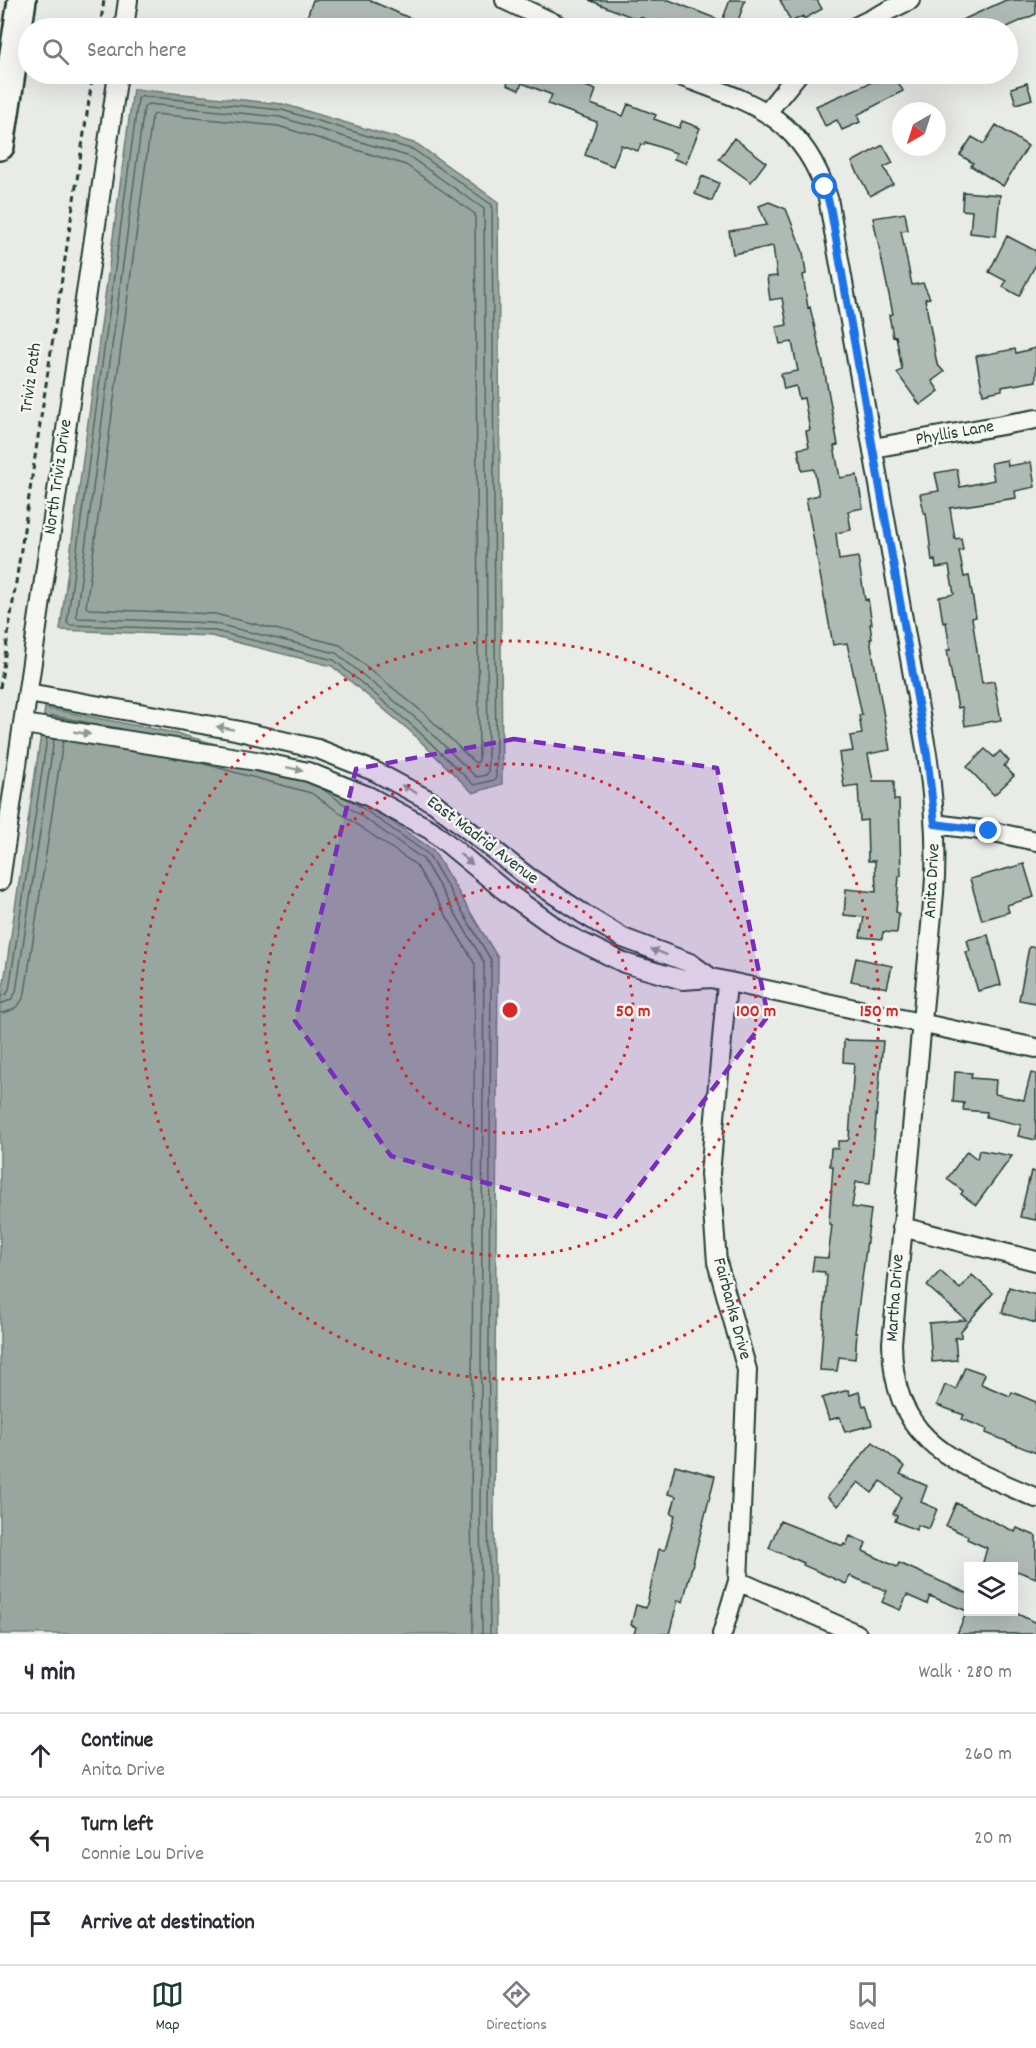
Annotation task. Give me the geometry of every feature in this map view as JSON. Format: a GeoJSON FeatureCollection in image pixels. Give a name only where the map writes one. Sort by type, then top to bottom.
{"type":"FeatureCollection","features":[{"type":"Feature","properties":{"kind":"highway"},"geometry":{"type":"LineString","coordinates":[[19,18],[22,0]]}},
{"type":"Feature","properties":{"kind":"highway"},"geometry":{"type":"LineString","coordinates":[[0,146],[18,27]]}},
{"type":"Feature","properties":{"kind":"street"},"geometry":{"type":"LineString","coordinates":[[125,18],[128,0]]}},
{"type":"Feature","properties":{"kind":"street"},"geometry":{"type":"LineString","coordinates":[[505,0],[543,18]]}},
{"type":"Feature","properties":{"kind":"street"},"geometry":{"type":"LineString","coordinates":[[873,18],[910,0]]}},
{"type":"Feature","properties":{"kind":"street","name":"North Triviz Drive"},"geometry":{"type":"LineString","coordinates":[[0,881],[117,84]]}},
{"type":"Feature","properties":{"kind":"street","name":"Anita Drive"},"geometry":{"type":"LineString","coordinates":[[701,84],[747,102],[767,112],[783,124],[808,152],[825,187],[831,211],[927,754],[935,824],[935,884],[921,1023]]}},
{"type":"Feature","properties":{"kind":"street"},"geometry":{"type":"LineString","coordinates":[[767,112],[790,84]]}},
{"type":"Feature","properties":{"kind":"street","name":"Phyllis Lane"},"geometry":{"type":"LineString","coordinates":[[873,448],[1036,419]]}},
{"type":"Feature","properties":{"kind":"street","name":"East Madrid Avenue"},"geometry":{"type":"LineString","coordinates":[[28,693],[235,730],[318,749],[376,772],[434,802],[528,877],[582,913],[624,938],[690,963],[719,981]]}},
{"type":"Feature","properties":{"kind":"street","name":"East Madrid Avenue"},"geometry":{"type":"LineString","coordinates":[[24,724],[256,761],[308,772],[368,796],[431,830],[505,891],[565,934],[624,963],[683,980],[719,981],[1036,1048]]}},
{"type":"Feature","properties":{"kind":"street"},"geometry":{"type":"LineString","coordinates":[[935,824],[989,831],[1036,841]]}},
{"type":"Feature","properties":{"kind":"street","name":"Fairbanks Drive"},"geometry":{"type":"LineString","coordinates":[[719,981],[711,1174],[717,1262],[747,1370],[738,1581],[722,1634]]}},
{"type":"Feature","properties":{"kind":"street","name":"Martha Drive"},"geometry":{"type":"LineString","coordinates":[[921,1023],[892,1343],[894,1374],[903,1403],[925,1438],[947,1456],[969,1468],[1036,1498]]}},
{"type":"Feature","properties":{"kind":"street"},"geometry":{"type":"LineString","coordinates":[[902,1227],[1036,1261]]}},
{"type":"Feature","properties":{"kind":"street"},"geometry":{"type":"LineString","coordinates":[[738,1581],[857,1634]]}},
{"type":"Feature","properties":{"kind":"path"},"geometry":{"type":"LineString","coordinates":[[101,18],[104,0]]}},
{"type":"Feature","properties":{"kind":"path","name":"Triviz Path"},"geometry":{"type":"LineString","coordinates":[[0,688],[91,84]]}},
{"type":"Feature","properties":{"kind":"highlighted area"},"geometry":{"type":"Polygon","coordinates":[[[514,739],[717,768],[768,1016],[614,1219],[391,1156],[295,1021],[356,769],[514,739]]]}},
{"type":"Feature","properties":{"kind":"water"},"geometry":{"type":"Polygon","coordinates":[[[133,89],[283,104],[417,144],[498,202],[502,784],[473,793],[410,731],[332,666],[211,636],[60,630],[133,89]]]}},
{"type":"Feature","properties":{"kind":"water"},"geometry":{"type":"Polygon","coordinates":[[[45,708],[175,733],[320,772],[433,850],[498,958],[494,1514],[496,1634],[0,1634],[0,1009],[45,708]]]}},
{"type":"Feature","properties":{"kind":"building"},"geometry":{"type":"Polygon","coordinates":[[[313,0],[369,0],[410,18],[310,18],[307,17],[313,0]]]}},
{"type":"Feature","properties":{"kind":"building"},"geometry":{"type":"Polygon","coordinates":[[[589,0],[669,0],[714,18],[640,17],[634,18],[589,0]]]}},
{"type":"Feature","properties":{"kind":"building"},"geometry":{"type":"Polygon","coordinates":[[[730,0],[745,0],[739,18],[723,18],[730,0]]]}},
{"type":"Feature","properties":{"kind":"building"},"geometry":{"type":"Polygon","coordinates":[[[780,0],[817,0],[822,9],[806,18],[803,16],[789,18],[780,0]]]}},
{"type":"Feature","properties":{"kind":"building"},"geometry":{"type":"Polygon","coordinates":[[[1006,0],[1036,0],[1036,14],[1018,22],[1018,18],[967,18],[1006,0]]]}},
{"type":"Feature","properties":{"kind":"building"},"geometry":{"type":"Polygon","coordinates":[[[1027,83],[1032,99],[1016,104],[1011,88],[1027,83]]]}},
{"type":"Feature","properties":{"kind":"building"},"geometry":{"type":"Polygon","coordinates":[[[507,84],[522,84],[519,90],[507,84]]]}},
{"type":"Feature","properties":{"kind":"building"},"geometry":{"type":"Polygon","coordinates":[[[524,84],[580,84],[596,90],[591,104],[623,116],[628,104],[656,115],[654,119],[679,128],[682,121],[700,128],[686,163],[674,159],[676,153],[645,142],[644,145],[641,144],[638,151],[621,145],[613,166],[585,155],[597,122],[548,104],[552,95],[524,84]]]}},
{"type":"Feature","properties":{"kind":"building"},"geometry":{"type":"Polygon","coordinates":[[[868,84],[899,84],[903,91],[857,115],[860,122],[842,130],[837,120],[825,126],[816,106],[868,84]]]}},
{"type":"Feature","properties":{"kind":"building"},"geometry":{"type":"Polygon","coordinates":[[[996,125],[1028,146],[1003,186],[971,166],[973,163],[960,155],[972,137],[984,144],[996,125]]]}},
{"type":"Feature","properties":{"kind":"building"},"geometry":{"type":"Polygon","coordinates":[[[734,138],[766,162],[751,182],[719,159],[734,138]]]}},
{"type":"Feature","properties":{"kind":"building"},"geometry":{"type":"Polygon","coordinates":[[[883,145],[893,163],[884,167],[893,184],[870,196],[852,162],[883,145]]]}},
{"type":"Feature","properties":{"kind":"building"},"geometry":{"type":"Polygon","coordinates":[[[702,176],[719,183],[712,201],[695,194],[702,176]]]}},
{"type":"Feature","properties":{"kind":"building"},"geometry":{"type":"Polygon","coordinates":[[[963,192],[1000,195],[996,236],[970,233],[972,211],[962,210],[963,192]]]}},
{"type":"Feature","properties":{"kind":"building"},"geometry":{"type":"Polygon","coordinates":[[[769,202],[786,209],[803,252],[806,274],[803,275],[808,308],[810,307],[823,363],[838,445],[834,446],[840,478],[857,475],[863,508],[848,511],[851,530],[836,533],[839,560],[858,557],[865,600],[868,599],[872,624],[870,624],[872,639],[870,639],[890,750],[868,754],[873,781],[894,781],[894,800],[899,800],[901,876],[899,876],[896,912],[899,913],[897,933],[883,932],[882,939],[860,937],[864,917],[844,915],[846,889],[876,892],[875,861],[868,861],[867,820],[860,821],[858,785],[844,787],[839,753],[853,751],[850,736],[862,734],[859,715],[862,715],[847,643],[833,645],[806,498],[819,495],[814,469],[802,471],[798,449],[809,447],[806,431],[810,430],[804,398],[799,399],[796,386],[784,389],[781,374],[798,371],[792,342],[780,344],[776,327],[787,325],[782,298],[770,300],[767,277],[777,276],[773,246],[733,254],[729,231],[767,225],[759,206],[769,202]]]}},
{"type":"Feature","properties":{"kind":"building"},"geometry":{"type":"Polygon","coordinates":[[[905,213],[908,230],[901,231],[912,285],[923,283],[930,298],[925,299],[937,364],[944,372],[932,381],[939,391],[920,405],[897,373],[902,369],[896,336],[893,337],[889,315],[893,314],[873,218],[905,213]]]}},
{"type":"Feature","properties":{"kind":"building"},"geometry":{"type":"Polygon","coordinates":[[[1007,236],[1036,251],[1036,264],[1019,296],[1003,287],[1006,281],[989,272],[1007,236]]]}},
{"type":"Feature","properties":{"kind":"building"},"geometry":{"type":"Polygon","coordinates":[[[1036,348],[1036,381],[1002,387],[1002,390],[983,394],[976,356],[1015,349],[1016,353],[1036,348]]]}},
{"type":"Feature","properties":{"kind":"building"},"geometry":{"type":"Polygon","coordinates":[[[1007,460],[1008,466],[1031,462],[1035,487],[1015,491],[1016,498],[950,508],[955,539],[961,538],[963,550],[959,551],[964,577],[969,576],[976,617],[972,618],[982,683],[994,681],[1001,720],[965,726],[962,707],[958,708],[947,650],[950,650],[946,622],[943,623],[939,597],[954,594],[949,566],[936,568],[935,560],[932,561],[926,513],[924,513],[920,494],[939,491],[935,473],[957,469],[960,487],[994,480],[991,463],[1007,460]]]}},
{"type":"Feature","properties":{"kind":"building"},"geometry":{"type":"Polygon","coordinates":[[[985,749],[994,757],[1000,751],[1009,761],[1004,766],[1014,776],[994,795],[967,767],[985,749]]]}},
{"type":"Feature","properties":{"kind":"building"},"geometry":{"type":"Polygon","coordinates":[[[1024,864],[1034,897],[1007,905],[1009,912],[982,920],[970,879],[1024,864]]]}},
{"type":"Feature","properties":{"kind":"building"},"geometry":{"type":"Polygon","coordinates":[[[988,935],[1001,985],[978,991],[966,952],[970,951],[967,940],[988,935]]]}},
{"type":"Feature","properties":{"kind":"building"},"geometry":{"type":"Polygon","coordinates":[[[1029,947],[1036,947],[1036,1003],[1019,1000],[1029,947]]]}},
{"type":"Feature","properties":{"kind":"building"},"geometry":{"type":"Polygon","coordinates":[[[856,958],[892,966],[887,988],[851,981],[856,958]]]}},
{"type":"Feature","properties":{"kind":"building"},"geometry":{"type":"Polygon","coordinates":[[[844,1040],[883,1041],[870,1183],[856,1182],[852,1207],[871,1210],[855,1333],[857,1333],[855,1359],[839,1357],[837,1371],[820,1370],[827,1275],[825,1272],[812,1271],[814,1257],[828,1258],[832,1225],[829,1224],[833,1166],[830,1166],[831,1148],[838,1149],[838,1141],[849,1139],[854,1063],[843,1062],[844,1040]]]}},
{"type":"Feature","properties":{"kind":"building"},"geometry":{"type":"Polygon","coordinates":[[[955,1072],[972,1073],[971,1078],[996,1080],[995,1094],[1024,1100],[1031,1073],[1036,1074],[1036,1140],[1018,1136],[1021,1125],[986,1117],[987,1112],[963,1110],[964,1103],[953,1102],[955,1072]]]}},
{"type":"Feature","properties":{"kind":"building"},"geometry":{"type":"Polygon","coordinates":[[[979,1150],[1012,1156],[976,1205],[961,1194],[963,1191],[947,1179],[967,1151],[977,1159],[979,1150]]]}},
{"type":"Feature","properties":{"kind":"building"},"geometry":{"type":"Polygon","coordinates":[[[1031,1171],[1036,1172],[1036,1220],[1020,1217],[1031,1171]]]}},
{"type":"Feature","properties":{"kind":"building"},"geometry":{"type":"Polygon","coordinates":[[[940,1271],[960,1289],[972,1275],[993,1293],[961,1331],[961,1337],[955,1338],[957,1360],[932,1362],[929,1323],[966,1320],[927,1286],[940,1271]]]}},
{"type":"Feature","properties":{"kind":"building"},"geometry":{"type":"Polygon","coordinates":[[[1009,1287],[1036,1295],[1036,1323],[1002,1313],[1009,1287]]]}},
{"type":"Feature","properties":{"kind":"building"},"geometry":{"type":"Polygon","coordinates":[[[965,1367],[985,1374],[981,1384],[1010,1396],[1012,1392],[1036,1402],[1036,1453],[986,1433],[987,1429],[962,1419],[964,1415],[937,1405],[945,1385],[956,1389],[965,1367]]]}},
{"type":"Feature","properties":{"kind":"building"},"geometry":{"type":"Polygon","coordinates":[[[848,1390],[850,1395],[859,1392],[872,1425],[845,1432],[840,1417],[829,1420],[822,1398],[848,1390]]]}},
{"type":"Feature","properties":{"kind":"building"},"geometry":{"type":"Polygon","coordinates":[[[873,1442],[905,1467],[900,1474],[927,1486],[921,1502],[937,1509],[929,1529],[918,1525],[916,1530],[895,1521],[897,1516],[893,1514],[901,1497],[881,1481],[872,1493],[858,1482],[838,1506],[827,1497],[873,1442]]]}},
{"type":"Feature","properties":{"kind":"building"},"geometry":{"type":"Polygon","coordinates":[[[675,1465],[715,1476],[683,1602],[678,1600],[669,1634],[634,1634],[636,1627],[631,1625],[636,1605],[646,1608],[659,1549],[665,1550],[675,1515],[671,1514],[676,1496],[668,1494],[675,1465]]]}},
{"type":"Feature","properties":{"kind":"building"},"geometry":{"type":"Polygon","coordinates":[[[956,1503],[1015,1532],[1017,1528],[1036,1536],[1036,1578],[1018,1571],[1018,1562],[983,1562],[987,1548],[946,1526],[956,1503]]]}},
{"type":"Feature","properties":{"kind":"building"},"geometry":{"type":"Polygon","coordinates":[[[780,1521],[843,1546],[846,1545],[850,1536],[866,1543],[863,1551],[897,1567],[899,1563],[964,1592],[964,1610],[930,1596],[927,1604],[907,1595],[900,1610],[882,1602],[887,1591],[850,1576],[846,1584],[769,1548],[780,1521]]]}},
{"type":"Feature","properties":{"kind":"building"},"geometry":{"type":"Polygon","coordinates":[[[1018,1614],[1036,1623],[1036,1634],[957,1634],[965,1616],[1018,1616],[1018,1614]]]}},
{"type":"Feature","properties":{"kind":"route"},"geometry":{"type":"LineString","coordinates":[[825,187],[927,754],[935,824],[989,831]]}}]}
